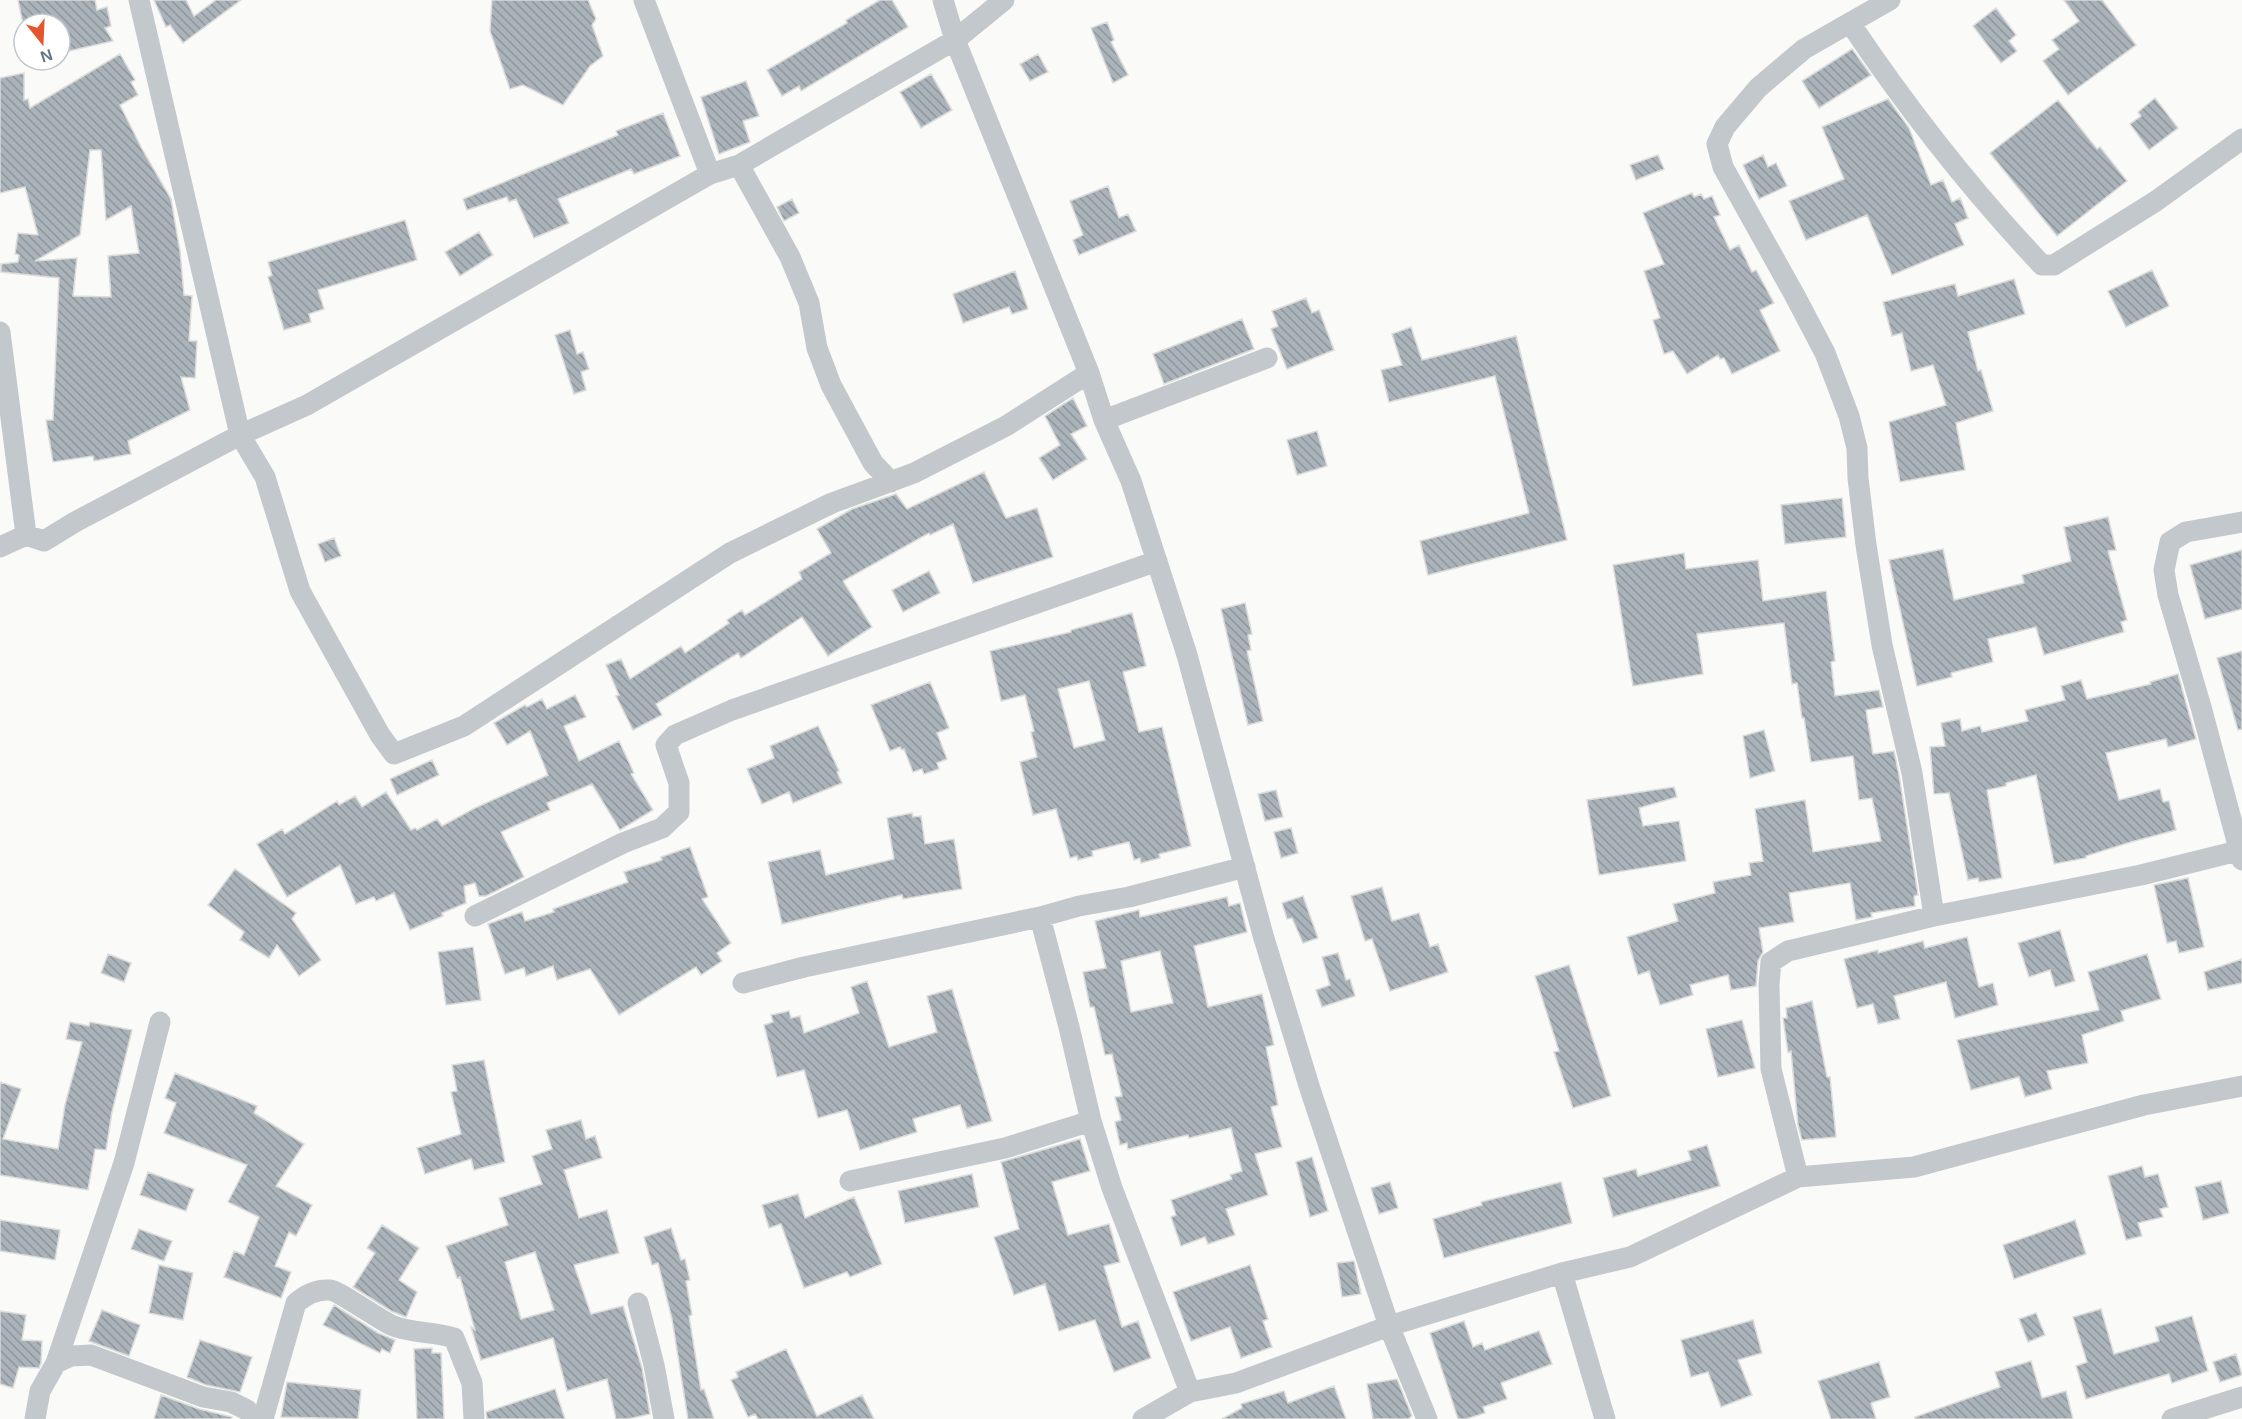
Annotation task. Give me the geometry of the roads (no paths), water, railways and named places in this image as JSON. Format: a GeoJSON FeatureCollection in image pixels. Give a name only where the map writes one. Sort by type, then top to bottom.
{"type":"FeatureCollection","features":[{"type":"Feature","properties":{"kind":"street"},"geometry":{"type":"LineString","coordinates":[[139,0],[240,435],[265,477],[300,591],[380,735],[394,754],[464,726],[730,553],[832,503],[914,473],[1005,426],[1089,373]]}},
{"type":"Feature","properties":{"kind":"street"},"geometry":{"type":"LineString","coordinates":[[644,0],[710,174]]}},
{"type":"Feature","properties":{"kind":"street"},"geometry":{"type":"LineString","coordinates":[[943,0],[955,40],[1089,373],[1104,420],[1131,481],[1187,655],[1245,867],[1310,1089],[1389,1326],[1427,1419]]}},
{"type":"Feature","properties":{"kind":"street"},"geometry":{"type":"LineString","coordinates":[[0,547],[26,535],[44,541],[75,522],[240,435],[307,405],[376,368],[710,174],[739,165],[955,40],[1004,0]]}},
{"type":"Feature","properties":{"kind":"street"},"geometry":{"type":"LineString","coordinates":[[1890,0],[1804,49],[1758,88],[1725,127],[1717,144],[1723,167],[1825,352],[1849,416],[1857,448],[1866,545],[1882,645],[1912,773],[1934,916]]}},
{"type":"Feature","properties":{"kind":"street"},"geometry":{"type":"LineString","coordinates":[[1850,23],[1882,71],[2042,265],[2054,265],[2156,201],[2242,139]]}},
{"type":"Feature","properties":{"kind":"street"},"geometry":{"type":"LineString","coordinates":[[739,165],[790,256],[809,303],[818,348],[831,385],[873,463],[891,482]]}},
{"type":"Feature","properties":{"kind":"street"},"geometry":{"type":"LineString","coordinates":[[0,332],[26,535]]}},
{"type":"Feature","properties":{"kind":"street"},"geometry":{"type":"LineString","coordinates":[[1104,420],[1267,358]]}},
{"type":"Feature","properties":{"kind":"street"},"geometry":{"type":"LineString","coordinates":[[1798,1178],[1771,1069],[1769,984],[1771,962],[1788,951],[1934,916],[2241,854],[2168,595],[2164,570],[2170,542],[2186,532],[2242,522]]}},
{"type":"Feature","properties":{"kind":"street"},"geometry":{"type":"LineString","coordinates":[[475,916],[623,843],[662,828],[679,812],[679,783],[666,745],[675,735],[732,710],[800,685],[1157,561]]}},
{"type":"Feature","properties":{"kind":"street"},"geometry":{"type":"LineString","coordinates":[[743,983],[804,967],[1129,897],[1245,867]]}},
{"type":"Feature","properties":{"kind":"street"},"geometry":{"type":"LineString","coordinates":[[1040,916],[1091,1121],[1112,1188],[1190,1392]]}},
{"type":"Feature","properties":{"kind":"street"},"geometry":{"type":"LineString","coordinates":[[35,1419],[40,1390],[56,1362],[124,1163],[160,1022]]}},
{"type":"Feature","properties":{"kind":"street"},"geometry":{"type":"LineString","coordinates":[[1143,1419],[1190,1392],[1236,1383],[1389,1326],[1562,1273],[1630,1257],[1798,1178],[1914,1167],[2144,1106],[2242,1086]]}},
{"type":"Feature","properties":{"kind":"street"},"geometry":{"type":"LineString","coordinates":[[850,1181],[1005,1148],[1091,1121]]}},
{"type":"Feature","properties":{"kind":"street"},"geometry":{"type":"LineString","coordinates":[[1562,1273],[1605,1419]]}},
{"type":"Feature","properties":{"kind":"street"},"geometry":{"type":"LineString","coordinates":[[264,1419],[297,1303],[306,1294],[331,1290],[392,1325],[454,1338],[472,1383],[474,1419]]}},
{"type":"Feature","properties":{"kind":"street"},"geometry":{"type":"LineString","coordinates":[[638,1303],[654,1365],[664,1419]]}},
{"type":"Feature","properties":{"kind":"street"},"geometry":{"type":"LineString","coordinates":[[56,1362],[71,1356],[92,1355],[203,1397],[231,1402],[247,1410],[254,1419]]}},
{"type":"Feature","properties":{"kind":"street"},"geometry":{"type":"LineString","coordinates":[[2172,1419],[2201,1415],[2242,1397]]}}]}
